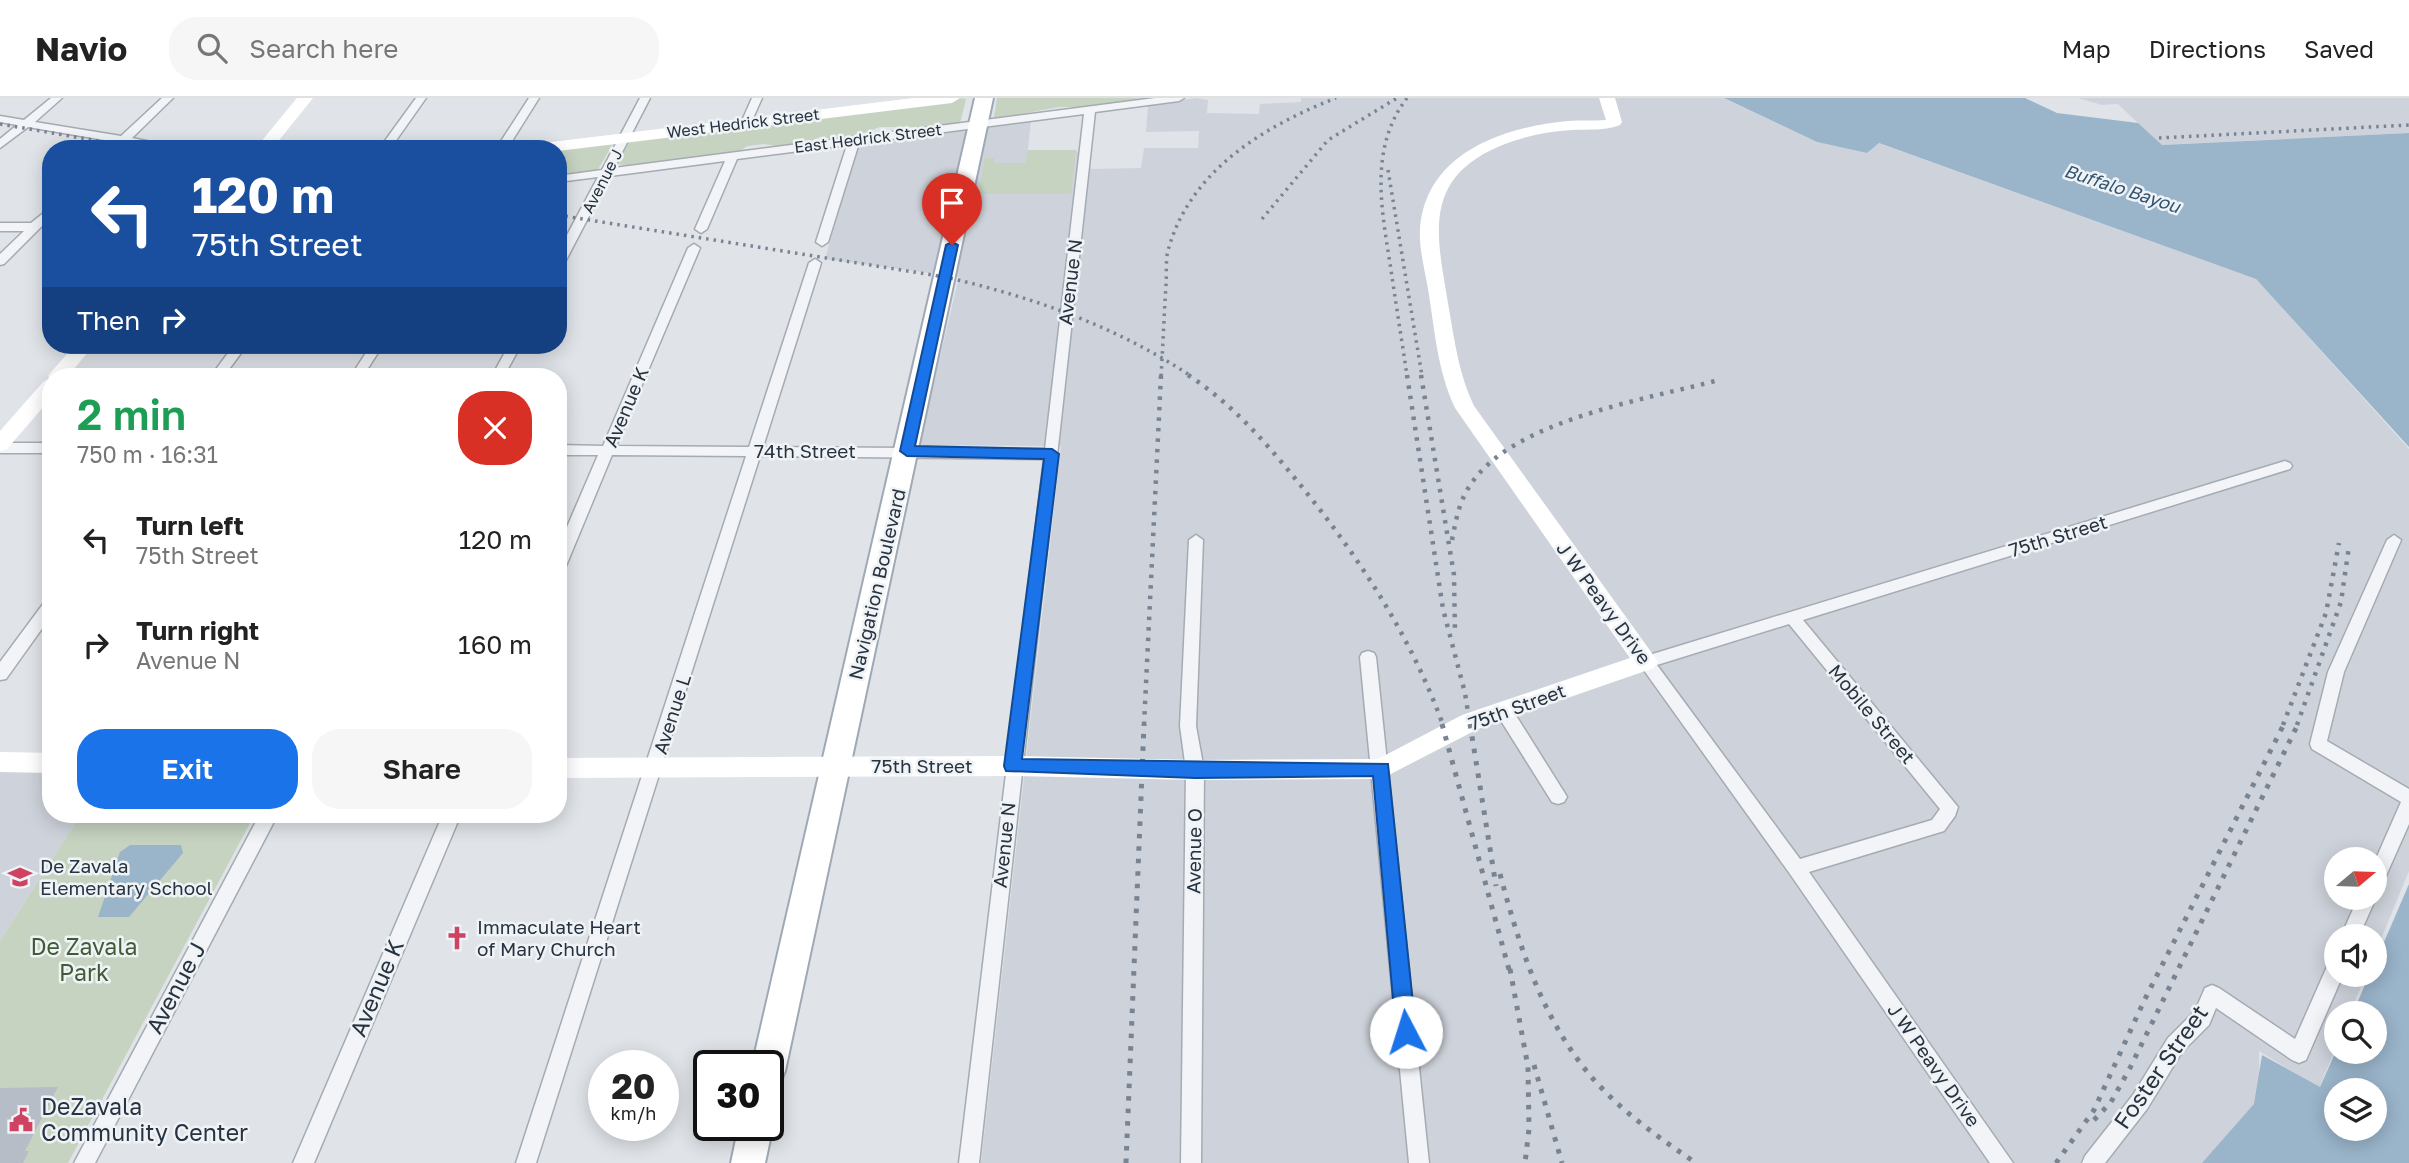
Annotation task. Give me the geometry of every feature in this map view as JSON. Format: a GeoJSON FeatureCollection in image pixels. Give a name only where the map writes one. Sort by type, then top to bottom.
{"type":"FeatureCollection","features":[{"type":"Feature","properties":{"kind":"main road","name":"Navigation Boulevard"},"geometry":{"type":"LineString","coordinates":[[773,1050],[984,98]]}},
{"type":"Feature","properties":{"kind":"main road"},"geometry":{"type":"LineString","coordinates":[[748,1163],[753,1141]]}},
{"type":"Feature","properties":{"kind":"street"},"geometry":{"type":"LineString","coordinates":[[0,145],[57,98]]}},
{"type":"Feature","properties":{"kind":"street"},"geometry":{"type":"LineString","coordinates":[[126,139],[168,98]]}},
{"type":"Feature","properties":{"kind":"street"},"geometry":{"type":"LineString","coordinates":[[270,140],[305,98]]}},
{"type":"Feature","properties":{"kind":"street"},"geometry":{"type":"LineString","coordinates":[[391,140],[421,98]]}},
{"type":"Feature","properties":{"kind":"street"},"geometry":{"type":"LineString","coordinates":[[507,140],[534,98]]}},
{"type":"Feature","properties":{"kind":"street","name":"Avenue J"},"geometry":{"type":"LineString","coordinates":[[567,247],[645,98]]}},
{"type":"Feature","properties":{"kind":"street"},"geometry":{"type":"LineString","coordinates":[[746,123],[757,98]]}},
{"type":"Feature","properties":{"kind":"street","name":"West Hedrick Street"},"geometry":{"type":"LineString","coordinates":[[567,145],[746,123],[867,103],[953,98]]}},
{"type":"Feature","properties":{"kind":"street","name":"East Hedrick Street"},"geometry":{"type":"LineString","coordinates":[[567,178],[1179,98]]}},
{"type":"Feature","properties":{"kind":"street","name":"J W Peavy Drive"},"geometry":{"type":"LineString","coordinates":[[1607,98],[1614,122],[1547,129],[1522,134],[1489,146],[1458,164],[1435,192],[1429,210],[1429,233],[1452,380],[1465,408],[1796,868],[2003,1163]]}},
{"type":"Feature","properties":{"kind":"street","name":"Avenue N"},"geometry":{"type":"LineString","coordinates":[[969,1163],[1012,766],[1052,454],[1090,110]]}},
{"type":"Feature","properties":{"kind":"street"},"geometry":{"type":"LineString","coordinates":[[0,119],[131,140]]}},
{"type":"Feature","properties":{"kind":"street"},"geometry":{"type":"LineString","coordinates":[[822,242],[854,139]]}},
{"type":"Feature","properties":{"kind":"street"},"geometry":{"type":"LineString","coordinates":[[701,229],[733,155]]}},
{"type":"Feature","properties":{"kind":"street"},"geometry":{"type":"LineString","coordinates":[[0,261],[42,219]]}},
{"type":"Feature","properties":{"kind":"street"},"geometry":{"type":"LineString","coordinates":[[0,227],[34,227]]}},
{"type":"Feature","properties":{"kind":"street","name":"Avenue K"},"geometry":{"type":"LineString","coordinates":[[567,545],[694,248]]}},
{"type":"Feature","properties":{"kind":"street","name":"Avenue L"},"geometry":{"type":"LineString","coordinates":[[526,1163],[815,264]]}},
{"type":"Feature","properties":{"kind":"street"},"geometry":{"type":"LineString","coordinates":[[65,368],[77,354]]}},
{"type":"Feature","properties":{"kind":"street"},"geometry":{"type":"LineString","coordinates":[[223,368],[234,354]]}},
{"type":"Feature","properties":{"kind":"street"},"geometry":{"type":"LineString","coordinates":[[0,446],[42,396]]}},
{"type":"Feature","properties":{"kind":"street"},"geometry":{"type":"LineString","coordinates":[[0,446],[42,448]]}},
{"type":"Feature","properties":{"kind":"street","name":"74th Street"},"geometry":{"type":"LineString","coordinates":[[567,450],[1052,454]]}},
{"type":"Feature","properties":{"kind":"street","name":"75th Street"},"geometry":{"type":"LineString","coordinates":[[567,768],[1012,766],[1195,771],[1381,769],[1470,722],[1646,663],[2285,466]]}},
{"type":"Feature","properties":{"kind":"street","name":"Avenue O"},"geometry":{"type":"LineString","coordinates":[[1191,1163],[1195,771],[1188,726],[1196,540]]}},
{"type":"Feature","properties":{"kind":"street"},"geometry":{"type":"LineString","coordinates":[[2394,540],[2336,671],[2318,744],[2409,797]]}},
{"type":"Feature","properties":{"kind":"street"},"geometry":{"type":"LineString","coordinates":[[0,674],[42,616]]}},
{"type":"Feature","properties":{"kind":"street","name":"Mobile Street"},"geometry":{"type":"LineString","coordinates":[[1792,617],[1949,807],[1938,826],[1796,868]]}},
{"type":"Feature","properties":{"kind":"street"},"geometry":{"type":"LineString","coordinates":[[1368,657],[1419,1163]]}},
{"type":"Feature","properties":{"kind":"street"},"geometry":{"type":"LineString","coordinates":[[1504,711],[1559,797]]}},
{"type":"Feature","properties":{"kind":"street"},"geometry":{"type":"LineString","coordinates":[[0,762],[42,763]]}},
{"type":"Feature","properties":{"kind":"street"},"geometry":{"type":"LineString","coordinates":[[2387,854],[2409,804]]}},
{"type":"Feature","properties":{"kind":"street","name":"Avenue J"},"geometry":{"type":"LineString","coordinates":[[83,1163],[264,823]]}},
{"type":"Feature","properties":{"kind":"street","name":"Avenue K"},"geometry":{"type":"LineString","coordinates":[[303,1163],[448,823]]}},
{"type":"Feature","properties":{"kind":"street","name":"Foster Street"},"geometry":{"type":"LineString","coordinates":[[2092,1163],[2140,1102],[2175,1045],[2202,1018],[2211,994],[2299,1053],[2328,987]]}},
{"type":"Feature","properties":{"kind":"shaded area"},"geometry":{"type":"Polygon","coordinates":[[[1196,98],[1208,100],[1207,113],[1259,114],[1260,104],[1301,102],[1301,98],[1723,98],[1817,142],[1867,153],[1878,143],[2256,279],[2409,449],[2409,871],[2387,925],[2324,924],[2324,987],[2361,987],[2355,1001],[2324,1001],[2324,1064],[2329,1064],[2319,1088],[2259,1051],[2260,1106],[2205,1163],[981,1163],[1061,446],[919,445],[959,277],[825,259],[857,145],[1031,120],[1028,150],[1076,150],[1091,169],[1141,168],[1144,148],[1198,148],[1199,131],[1146,132],[1148,105],[1196,98]]]}},
{"type":"Feature","properties":{"kind":"shaded area"},"geometry":{"type":"Polygon","coordinates":[[[2078,98],[2409,98],[2409,133],[2161,145],[2118,104],[2102,105],[2078,98]]]}},
{"type":"Feature","properties":{"kind":"shaded area","name":"De Zavala Elementary School"},"geometry":{"type":"Polygon","coordinates":[[[0,772],[42,772],[42,823],[75,823],[0,941],[0,772]]]}},
{"type":"Feature","properties":{"kind":"green space"},"geometry":{"type":"Polygon","coordinates":[[[997,98],[1139,98],[1096,107],[1059,107],[1000,118],[994,117],[997,98]]]}},
{"type":"Feature","properties":{"kind":"green space"},"geometry":{"type":"Polygon","coordinates":[[[966,99],[960,123],[926,127],[880,127],[856,136],[836,139],[820,137],[805,143],[777,146],[764,144],[747,146],[740,151],[629,166],[617,164],[630,141],[966,99]]]}},
{"type":"Feature","properties":{"kind":"green space"},"geometry":{"type":"Polygon","coordinates":[[[613,144],[597,171],[567,175],[567,148],[613,144]]]}},
{"type":"Feature","properties":{"kind":"green space"},"geometry":{"type":"Polygon","coordinates":[[[1028,150],[1076,150],[1071,194],[978,194],[985,158],[994,158],[994,163],[1025,163],[1028,150]]]}},
{"type":"Feature","properties":{"kind":"green space","name":"De Zavala Park"},"geometry":{"type":"Polygon","coordinates":[[[75,823],[250,823],[68,1163],[0,1163],[0,941],[75,823]]]}},
{"type":"Feature","properties":{"kind":"water","name":"Buffalo Bayou"},"geometry":{"type":"Polygon","coordinates":[[[1724,98],[2025,98],[2057,113],[2138,123],[2162,145],[2409,133],[2409,447],[2256,279],[1879,143],[1867,153],[1817,142],[1724,98]]]}},
{"type":"Feature","properties":{"kind":"water"},"geometry":{"type":"Polygon","coordinates":[[[130,845],[181,845],[183,853],[129,917],[98,917],[120,852],[130,845]]]}},
{"type":"Feature","properties":{"kind":"water"},"geometry":{"type":"Polygon","coordinates":[[[2409,884],[2409,1163],[2202,1163],[2254,1104],[2262,1055],[2320,1087],[2330,1064],[2387,1064],[2387,1001],[2358,1001],[2364,987],[2387,987],[2387,935],[2409,884]]]}},
{"type":"Feature","properties":{"kind":"building","name":"DeZavala Community Center"},"geometry":{"type":"Polygon","coordinates":[[[58,1087],[25,1151],[29,1151],[23,1163],[0,1163],[0,1088],[58,1087]]]}},
{"type":"Feature","properties":{"kind":"railway"},"geometry":{"type":"LineString","coordinates":[[1162,358],[1168,251],[1180,219],[1195,195],[1213,173],[1258,137],[1283,122],[1336,98]]}},
{"type":"Feature","properties":{"kind":"railway"},"geometry":{"type":"LineString","coordinates":[[1262,219],[1328,140],[1397,98]]}},
{"type":"Feature","properties":{"kind":"railway"},"geometry":{"type":"LineString","coordinates":[[1407,98],[1387,138],[1381,181],[1384,225],[1407,376]]}},
{"type":"Feature","properties":{"kind":"railway"},"geometry":{"type":"LineString","coordinates":[[0,124],[93,140]]}},
{"type":"Feature","properties":{"kind":"railway"},"geometry":{"type":"LineString","coordinates":[[2159,138],[2409,125]]}},
{"type":"Feature","properties":{"kind":"railway"},"geometry":{"type":"LineString","coordinates":[[1388,170],[1422,376]]}},
{"type":"Feature","properties":{"kind":"railway"},"geometry":{"type":"LineString","coordinates":[[567,216],[945,277],[1010,294],[1072,315],[1162,358]]}},
{"type":"Feature","properties":{"kind":"railway"},"geometry":{"type":"LineString","coordinates":[[1161,376],[1162,358]]}},
{"type":"Feature","properties":{"kind":"railway"},"geometry":{"type":"LineString","coordinates":[[1162,358],[1191,376]]}},
{"type":"Feature","properties":{"kind":"railway"},"geometry":{"type":"LineString","coordinates":[[1144,725],[1161,375]]}},
{"type":"Feature","properties":{"kind":"railway"},"geometry":{"type":"LineString","coordinates":[[1188,375],[1220,399],[1263,441],[1344,543],[1400,630],[1443,725]]}},
{"type":"Feature","properties":{"kind":"railway"},"geometry":{"type":"LineString","coordinates":[[1407,375],[1443,609],[1465,693],[1470,725]]}},
{"type":"Feature","properties":{"kind":"railway"},"geometry":{"type":"LineString","coordinates":[[1421,375],[1454,575],[1455,634]]}},
{"type":"Feature","properties":{"kind":"railway"},"geometry":{"type":"LineString","coordinates":[[1452,540],[1461,504],[1471,484],[1491,462],[1517,443],[1584,415],[1719,380]]}},
{"type":"Feature","properties":{"kind":"railway"},"geometry":{"type":"LineString","coordinates":[[2283,725],[2326,613],[2339,543]]}},
{"type":"Feature","properties":{"kind":"railway"},"geometry":{"type":"LineString","coordinates":[[2297,725],[2341,602],[2349,546]]}},
{"type":"Feature","properties":{"kind":"railway"},"geometry":{"type":"LineString","coordinates":[[1126,1163],[1144,724]]}},
{"type":"Feature","properties":{"kind":"railway"},"geometry":{"type":"LineString","coordinates":[[1442,724],[1511,977]]}},
{"type":"Feature","properties":{"kind":"railway"},"geometry":{"type":"LineString","coordinates":[[1470,724],[1496,886]]}},
{"type":"Feature","properties":{"kind":"railway"},"geometry":{"type":"LineString","coordinates":[[2056,1163],[2094,1110],[2144,1001],[2284,724]]}},
{"type":"Feature","properties":{"kind":"railway"},"geometry":{"type":"LineString","coordinates":[[2094,1120],[2111,1102],[2130,1068],[2298,724]]}},
{"type":"Feature","properties":{"kind":"railway"},"geometry":{"type":"LineString","coordinates":[[1500,874],[1534,979],[1572,1052],[1589,1074],[1626,1111],[1696,1163]]}},
{"type":"Feature","properties":{"kind":"railway"},"geometry":{"type":"LineString","coordinates":[[1510,969],[1528,1067],[1529,1129],[1525,1163]]}},
{"type":"Feature","properties":{"kind":"railway"},"geometry":{"type":"LineString","coordinates":[[1534,1065],[1562,1163]]}},
{"type":"Feature","properties":{"kind":"place","name":"De Zavala Elementary School"},"geometry":{"type":"Point","coordinates":[20,877]}},
{"type":"Feature","properties":{"kind":"place","name":"Immaculate Heart of Mary Church"},"geometry":{"type":"Point","coordinates":[457,938]}},
{"type":"Feature","properties":{"kind":"place","name":"DeZavala Community Center"},"geometry":{"type":"Point","coordinates":[21,1120]}},
{"type":"Feature","properties":{"kind":"route"},"geometry":{"type":"LineString","coordinates":[[952,245],[907,451],[1052,454],[1012,766],[1195,771],[1381,769],[1406,1032]]}}]}
